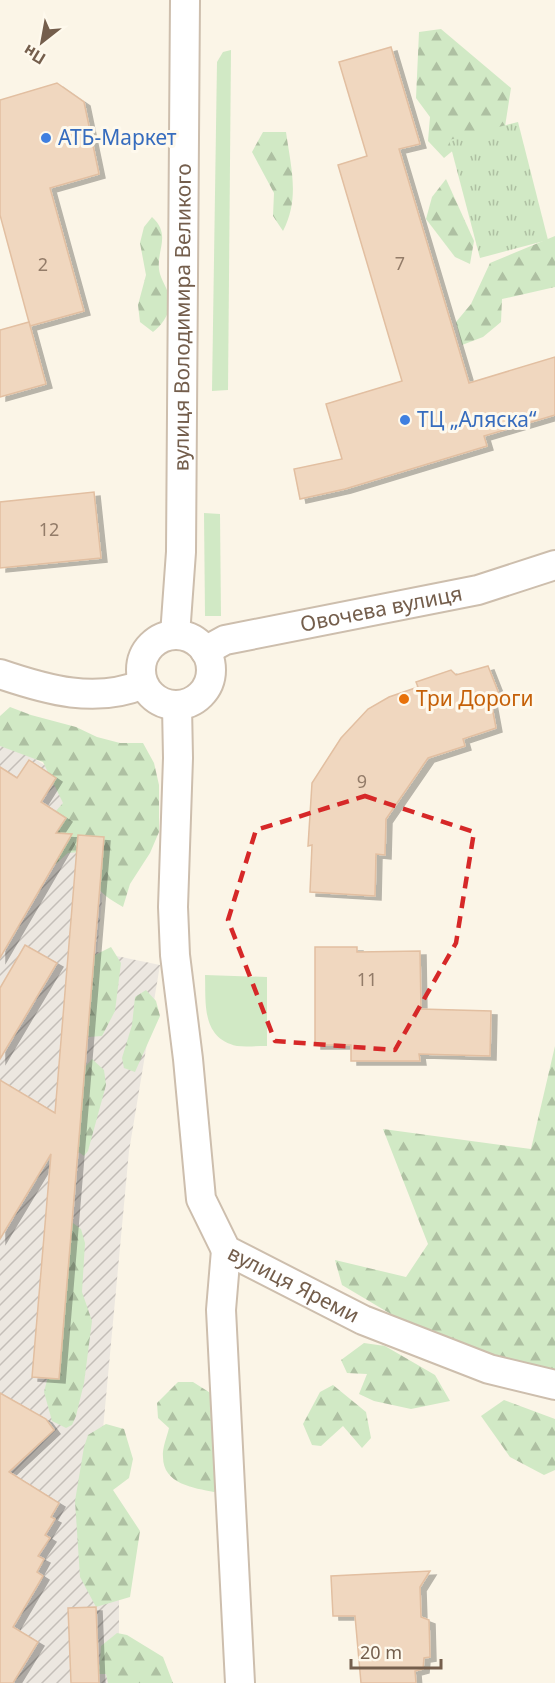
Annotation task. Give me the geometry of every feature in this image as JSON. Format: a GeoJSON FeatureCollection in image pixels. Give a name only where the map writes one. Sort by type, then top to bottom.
{"type":"FeatureCollection","features":[{"type":"Feature","properties":{"kind":"street","name":"вулиця Володимира Великого"},"geometry":{"type":"LineString","coordinates":[[175,635],[181,552],[186,0]]}},
{"type":"Feature","properties":{"kind":"street","name":"Овочева вулиця"},"geometry":{"type":"LineString","coordinates":[[205,651],[225,640],[478,590],[555,565]]}},
{"type":"Feature","properties":{"kind":"street"},"geometry":{"type":"LineString","coordinates":[[175,635],[189,637],[205,651],[212,669],[209,683],[202,695],[190,703],[177,706],[163,703],[151,696],[144,684],[141,670],[143,657],[150,646],[162,638],[175,635]]}},
{"type":"Feature","properties":{"kind":"street"},"geometry":{"type":"LineString","coordinates":[[0,674],[31,685],[68,692],[105,694],[126,691],[144,684]]}},
{"type":"Feature","properties":{"kind":"street","name":"вулиця Яреми"},"geometry":{"type":"LineString","coordinates":[[177,706],[178,758],[173,907],[175,955],[188,1059],[201,1199],[226,1250],[363,1320],[489,1369],[555,1385]]}},
{"type":"Feature","properties":{"kind":"street"},"geometry":{"type":"LineString","coordinates":[[226,1250],[221,1310],[240,1683]]}},
{"type":"Feature","properties":{"kind":"highlighted area"},"geometry":{"type":"Polygon","coordinates":[[[365,796],[474,832],[456,943],[395,1050],[275,1041],[228,920],[256,830],[365,796]]]}},
{"type":"Feature","properties":{"kind":"shaded area"},"geometry":{"type":"Polygon","coordinates":[[[0,736],[58,774],[108,838],[97,952],[160,965],[129,1151],[97,1493],[119,1526],[119,1683],[0,1683],[0,736]]]}},
{"type":"Feature","properties":{"kind":"green space"},"geometry":{"type":"Polygon","coordinates":[[[441,29],[511,88],[504,133],[462,143],[444,158],[428,141],[430,117],[416,98],[419,32],[441,29]]]}},
{"type":"Feature","properties":{"kind":"green space"},"geometry":{"type":"Polygon","coordinates":[[[231,50],[228,390],[212,391],[217,62],[223,52],[231,50]]]}},
{"type":"Feature","properties":{"kind":"green space"},"geometry":{"type":"Polygon","coordinates":[[[518,122],[548,240],[480,258],[449,140],[518,122]]]}},
{"type":"Feature","properties":{"kind":"green space"},"geometry":{"type":"Polygon","coordinates":[[[263,132],[286,132],[293,195],[283,231],[273,216],[274,193],[252,152],[263,132]]]}},
{"type":"Feature","properties":{"kind":"green space"},"geometry":{"type":"Polygon","coordinates":[[[446,179],[474,241],[470,264],[455,257],[426,219],[432,197],[446,179]]]}},
{"type":"Feature","properties":{"kind":"green space"},"geometry":{"type":"Polygon","coordinates":[[[152,217],[161,231],[160,274],[170,301],[166,316],[153,332],[140,322],[138,305],[146,275],[140,243],[144,227],[152,217]]]}},
{"type":"Feature","properties":{"kind":"green space"},"geometry":{"type":"Polygon","coordinates":[[[555,236],[555,287],[502,299],[501,322],[483,337],[462,345],[456,322],[471,304],[490,263],[555,236]]]}},
{"type":"Feature","properties":{"kind":"green space"},"geometry":{"type":"Polygon","coordinates":[[[204,513],[220,514],[221,616],[205,616],[204,513]]]}},
{"type":"Feature","properties":{"kind":"green space"},"geometry":{"type":"Polygon","coordinates":[[[10,707],[76,727],[97,737],[120,743],[143,743],[154,763],[159,785],[159,832],[150,853],[130,884],[123,907],[106,896],[96,885],[92,871],[91,851],[68,853],[51,868],[47,821],[63,803],[43,762],[0,746],[0,716],[10,707]]]}},
{"type":"Feature","properties":{"kind":"green space"},"geometry":{"type":"Polygon","coordinates":[[[111,947],[121,963],[115,1011],[102,1036],[89,1037],[82,1016],[91,957],[111,947]]]}},
{"type":"Feature","properties":{"kind":"green space"},"geometry":{"type":"Polygon","coordinates":[[[205,975],[267,977],[267,1046],[237,1046],[225,1042],[217,1035],[211,1027],[206,1008],[205,975]]]}},
{"type":"Feature","properties":{"kind":"green space"},"geometry":{"type":"Polygon","coordinates":[[[146,990],[156,1001],[160,1016],[135,1072],[124,1068],[122,1058],[132,1025],[135,997],[146,990]]]}},
{"type":"Feature","properties":{"kind":"green space"},"geometry":{"type":"Polygon","coordinates":[[[555,1046],[555,1373],[443,1345],[342,1285],[335,1260],[406,1277],[428,1244],[383,1129],[531,1149],[555,1046]]]}},
{"type":"Feature","properties":{"kind":"green space"},"geometry":{"type":"Polygon","coordinates":[[[92,1059],[104,1070],[106,1085],[88,1151],[84,1156],[76,1150],[75,1078],[92,1059]]]}},
{"type":"Feature","properties":{"kind":"green space"},"geometry":{"type":"Polygon","coordinates":[[[69,1220],[81,1229],[85,1243],[82,1292],[92,1321],[84,1383],[76,1416],[72,1425],[66,1428],[52,1421],[44,1392],[52,1361],[69,1220]]]}},
{"type":"Feature","properties":{"kind":"green space"},"geometry":{"type":"Polygon","coordinates":[[[364,1343],[385,1346],[435,1375],[450,1401],[411,1409],[374,1401],[359,1394],[367,1374],[347,1373],[341,1360],[364,1343]]]}},
{"type":"Feature","properties":{"kind":"green space"},"geometry":{"type":"Polygon","coordinates":[[[178,1382],[193,1382],[212,1394],[225,1484],[214,1492],[181,1483],[168,1473],[164,1466],[163,1450],[169,1428],[158,1418],[157,1403],[178,1382]]]}},
{"type":"Feature","properties":{"kind":"green space"},"geometry":{"type":"Polygon","coordinates":[[[333,1385],[366,1412],[371,1438],[362,1448],[343,1426],[321,1446],[312,1445],[303,1424],[320,1392],[333,1385]]]}},
{"type":"Feature","properties":{"kind":"green space"},"geometry":{"type":"Polygon","coordinates":[[[504,1400],[555,1419],[555,1470],[544,1475],[510,1457],[481,1416],[504,1400]]]}},
{"type":"Feature","properties":{"kind":"green space"},"geometry":{"type":"Polygon","coordinates":[[[106,1424],[124,1429],[133,1459],[129,1478],[113,1490],[140,1531],[130,1597],[96,1607],[80,1577],[75,1501],[88,1435],[106,1424]]]}},
{"type":"Feature","properties":{"kind":"green space"},"geometry":{"type":"Polygon","coordinates":[[[117,1633],[127,1635],[163,1657],[173,1683],[108,1683],[106,1674],[99,1674],[101,1646],[117,1633]]]}},
{"type":"Feature","properties":{"kind":"building"},"geometry":{"type":"Polygon","coordinates":[[[391,47],[420,144],[399,149],[469,383],[555,357],[555,415],[484,436],[487,446],[345,489],[300,499],[294,469],[342,459],[326,404],[402,381],[338,165],[367,156],[339,62],[391,47]]]}},
{"type":"Feature","properties":{"kind":"building"},"geometry":{"type":"Polygon","coordinates":[[[57,83],[84,102],[99,174],[50,188],[84,311],[30,326],[0,215],[0,100],[57,83]]]}},
{"type":"Feature","properties":{"kind":"building"},"geometry":{"type":"Polygon","coordinates":[[[29,322],[46,384],[0,397],[0,330],[29,322]]]}},
{"type":"Feature","properties":{"kind":"building"},"geometry":{"type":"Polygon","coordinates":[[[94,492],[101,558],[0,568],[0,502],[94,492]]]}},
{"type":"Feature","properties":{"kind":"building"},"geometry":{"type":"Polygon","coordinates":[[[488,666],[501,699],[491,701],[496,728],[463,739],[465,746],[428,758],[386,819],[385,855],[376,854],[375,896],[310,892],[312,845],[308,846],[312,783],[341,738],[368,709],[389,697],[418,687],[416,682],[451,670],[456,675],[488,666]]]}},
{"type":"Feature","properties":{"kind":"building"},"geometry":{"type":"Polygon","coordinates":[[[29,760],[56,778],[41,802],[66,818],[56,833],[72,834],[0,958],[0,767],[17,778],[29,760]]]}},
{"type":"Feature","properties":{"kind":"building"},"geometry":{"type":"Polygon","coordinates":[[[78,835],[104,837],[59,1379],[32,1377],[51,1154],[0,1239],[0,1080],[55,1113],[78,835]]]}},
{"type":"Feature","properties":{"kind":"building"},"geometry":{"type":"Polygon","coordinates":[[[25,945],[57,963],[0,1059],[0,988],[25,945]]]}},
{"type":"Feature","properties":{"kind":"building"},"geometry":{"type":"Polygon","coordinates":[[[315,947],[357,947],[357,952],[420,951],[421,1009],[491,1011],[490,1056],[419,1054],[420,1061],[351,1061],[351,1045],[315,1045],[315,947]]]}},
{"type":"Feature","properties":{"kind":"building"},"geometry":{"type":"Polygon","coordinates":[[[0,1393],[46,1419],[54,1430],[9,1472],[59,1503],[51,1517],[55,1519],[45,1535],[50,1538],[38,1556],[44,1559],[37,1572],[43,1576],[13,1627],[38,1642],[13,1683],[0,1683],[0,1393]]]}},
{"type":"Feature","properties":{"kind":"building"},"geometry":{"type":"Polygon","coordinates":[[[430,1571],[420,1587],[421,1617],[429,1620],[430,1657],[424,1658],[423,1669],[415,1671],[416,1683],[361,1683],[355,1616],[333,1616],[331,1576],[430,1571]]]}},
{"type":"Feature","properties":{"kind":"building"},"geometry":{"type":"Polygon","coordinates":[[[96,1607],[99,1683],[71,1683],[68,1608],[96,1607]]]}},
{"type":"Feature","properties":{"kind":"place","name":"АТБ-Маркет"},"geometry":{"type":"Point","coordinates":[46,138]}},
{"type":"Feature","properties":{"kind":"place","name":"ТЦ „Аляска“"},"geometry":{"type":"Point","coordinates":[405,420]}},
{"type":"Feature","properties":{"kind":"place","name":"Три Дороги"},"geometry":{"type":"Point","coordinates":[404,699]}}]}
